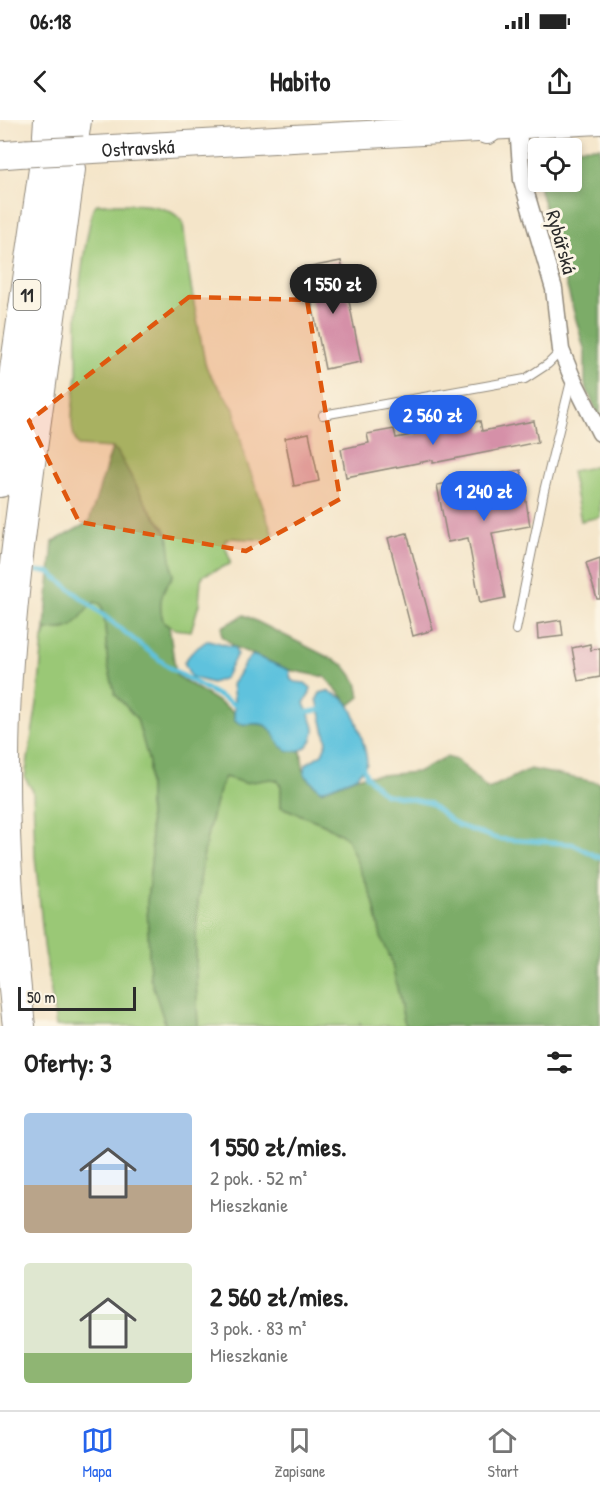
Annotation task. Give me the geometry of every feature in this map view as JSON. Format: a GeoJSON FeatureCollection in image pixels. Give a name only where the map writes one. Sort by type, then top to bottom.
{"type":"FeatureCollection","features":[{"type":"Feature","properties":{"kind":"highway","name":"11"},"geometry":{"type":"LineString","coordinates":[[0,481],[52,145]]}},
{"type":"Feature","properties":{"kind":"highway","name":"11"},"geometry":{"type":"LineString","coordinates":[[20,1026],[4,869],[3,786],[6,691],[52,145]]}},
{"type":"Feature","properties":{"kind":"main road","name":"Ostravská"},"geometry":{"type":"LineString","coordinates":[[52,145],[487,124]]}},
{"type":"Feature","properties":{"kind":"street","name":"Ostravská"},"geometry":{"type":"LineString","coordinates":[[487,124],[518,126],[600,122]]}},
{"type":"Feature","properties":{"kind":"street","name":"Rybářská"},"geometry":{"type":"LineString","coordinates":[[518,126],[522,180],[554,289],[561,350],[600,433]]}},
{"type":"Feature","properties":{"kind":"lane"},"geometry":{"type":"LineString","coordinates":[[323,415],[525,379],[548,364],[561,350]]}},
{"type":"Feature","properties":{"kind":"lane"},"geometry":{"type":"LineString","coordinates":[[516,630],[544,491],[572,377]]}},
{"type":"Feature","properties":{"kind":"highlighted area"},"geometry":{"type":"Polygon","coordinates":[[[189,297],[307,300],[340,499],[246,551],[79,522],[29,421],[189,297]]]}},
{"type":"Feature","properties":{"kind":"green space"},"geometry":{"type":"Polygon","coordinates":[[[582,147],[600,147],[600,419],[585,385],[585,352],[541,192],[582,192],[582,147]]]}},
{"type":"Feature","properties":{"kind":"green space"},"geometry":{"type":"Polygon","coordinates":[[[97,204],[156,207],[176,215],[183,223],[190,281],[205,363],[209,373],[234,409],[245,457],[272,532],[271,539],[267,540],[230,538],[225,540],[230,564],[204,575],[201,579],[199,604],[191,631],[175,629],[164,623],[162,616],[161,598],[173,576],[165,528],[148,507],[113,448],[78,446],[72,429],[77,374],[79,291],[90,222],[93,208],[97,204]]]}},
{"type":"Feature","properties":{"kind":"green space"},"geometry":{"type":"Polygon","coordinates":[[[112,448],[117,451],[148,507],[168,534],[173,576],[161,598],[161,610],[164,623],[169,626],[176,675],[234,712],[234,719],[243,723],[267,726],[284,747],[301,751],[304,774],[321,791],[356,777],[417,772],[446,757],[457,760],[488,789],[530,769],[600,783],[600,1026],[405,1026],[391,959],[381,937],[373,900],[347,838],[324,824],[281,807],[281,786],[277,780],[245,783],[225,777],[219,790],[207,838],[199,891],[196,945],[198,1026],[166,1026],[150,977],[147,903],[152,853],[149,762],[137,719],[115,694],[108,666],[104,614],[101,604],[95,602],[70,627],[46,630],[44,638],[53,542],[89,522],[112,448]]]}},
{"type":"Feature","properties":{"kind":"green space"},"geometry":{"type":"Polygon","coordinates":[[[598,466],[600,517],[581,521],[571,471],[598,466]]]}},
{"type":"Feature","properties":{"kind":"green space"},"geometry":{"type":"Polygon","coordinates":[[[95,602],[101,603],[104,614],[108,666],[115,694],[137,719],[149,762],[152,853],[147,903],[150,977],[166,1026],[56,1026],[44,945],[35,856],[33,791],[25,778],[46,630],[70,627],[95,602]]]}},
{"type":"Feature","properties":{"kind":"green space"},"geometry":{"type":"Polygon","coordinates":[[[244,615],[344,665],[357,682],[360,697],[350,705],[325,677],[289,670],[235,647],[222,636],[222,627],[244,615]]]}},
{"type":"Feature","properties":{"kind":"green space"},"geometry":{"type":"Polygon","coordinates":[[[225,777],[245,783],[271,778],[277,780],[281,786],[281,807],[324,824],[347,838],[373,900],[381,937],[391,959],[405,1026],[362,1026],[360,1023],[360,1026],[198,1026],[196,945],[199,891],[207,838],[218,794],[225,777]]]}},
{"type":"Feature","properties":{"kind":"water"},"geometry":{"type":"Polygon","coordinates":[[[208,640],[235,647],[237,654],[225,678],[212,683],[191,677],[184,662],[193,651],[208,640]]]}},
{"type":"Feature","properties":{"kind":"water"},"geometry":{"type":"Polygon","coordinates":[[[253,655],[289,670],[291,680],[305,683],[311,688],[304,703],[314,729],[311,741],[303,749],[287,750],[280,745],[268,727],[260,724],[242,724],[234,719],[232,684],[253,655]]]}},
{"type":"Feature","properties":{"kind":"water"},"geometry":{"type":"Polygon","coordinates":[[[327,691],[343,699],[351,708],[363,742],[367,764],[356,777],[321,791],[304,774],[306,764],[322,754],[327,742],[317,699],[320,693],[327,691]]]}},
{"type":"Feature","properties":{"kind":"building"},"geometry":{"type":"Polygon","coordinates":[[[341,261],[361,362],[325,369],[305,268],[341,261]]]}},
{"type":"Feature","properties":{"kind":"building"},"geometry":{"type":"Polygon","coordinates":[[[480,421],[482,431],[534,421],[538,442],[433,463],[433,460],[346,477],[341,449],[369,443],[367,434],[394,429],[396,438],[480,421]]]}},
{"type":"Feature","properties":{"kind":"building"},"geometry":{"type":"Polygon","coordinates":[[[309,433],[319,481],[294,486],[285,438],[309,433]]]}},
{"type":"Feature","properties":{"kind":"building"},"geometry":{"type":"Polygon","coordinates":[[[521,470],[530,526],[492,533],[505,598],[480,603],[468,538],[448,542],[437,485],[521,470]]]}},
{"type":"Feature","properties":{"kind":"building"},"geometry":{"type":"Polygon","coordinates":[[[407,533],[433,630],[413,636],[388,538],[407,533]]]}},
{"type":"Feature","properties":{"kind":"building"},"geometry":{"type":"Polygon","coordinates":[[[600,558],[600,599],[597,599],[586,563],[600,558]]]}},
{"type":"Feature","properties":{"kind":"building"},"geometry":{"type":"Polygon","coordinates":[[[561,620],[563,636],[538,639],[537,624],[561,620]]]}},
{"type":"Feature","properties":{"kind":"building"},"geometry":{"type":"Polygon","coordinates":[[[590,644],[591,650],[600,648],[600,677],[578,681],[572,648],[590,644]]]}},
{"type":"Feature","properties":{"kind":"waterway"},"geometry":{"type":"LineString","coordinates":[[37,571],[49,572],[170,668],[240,708]]}},
{"type":"Feature","properties":{"kind":"waterway"},"geometry":{"type":"LineString","coordinates":[[303,713],[324,709]]}},
{"type":"Feature","properties":{"kind":"waterway"},"geometry":{"type":"LineString","coordinates":[[362,765],[367,777],[384,794],[429,803],[457,825],[498,839],[573,844],[600,858]]}}]}
